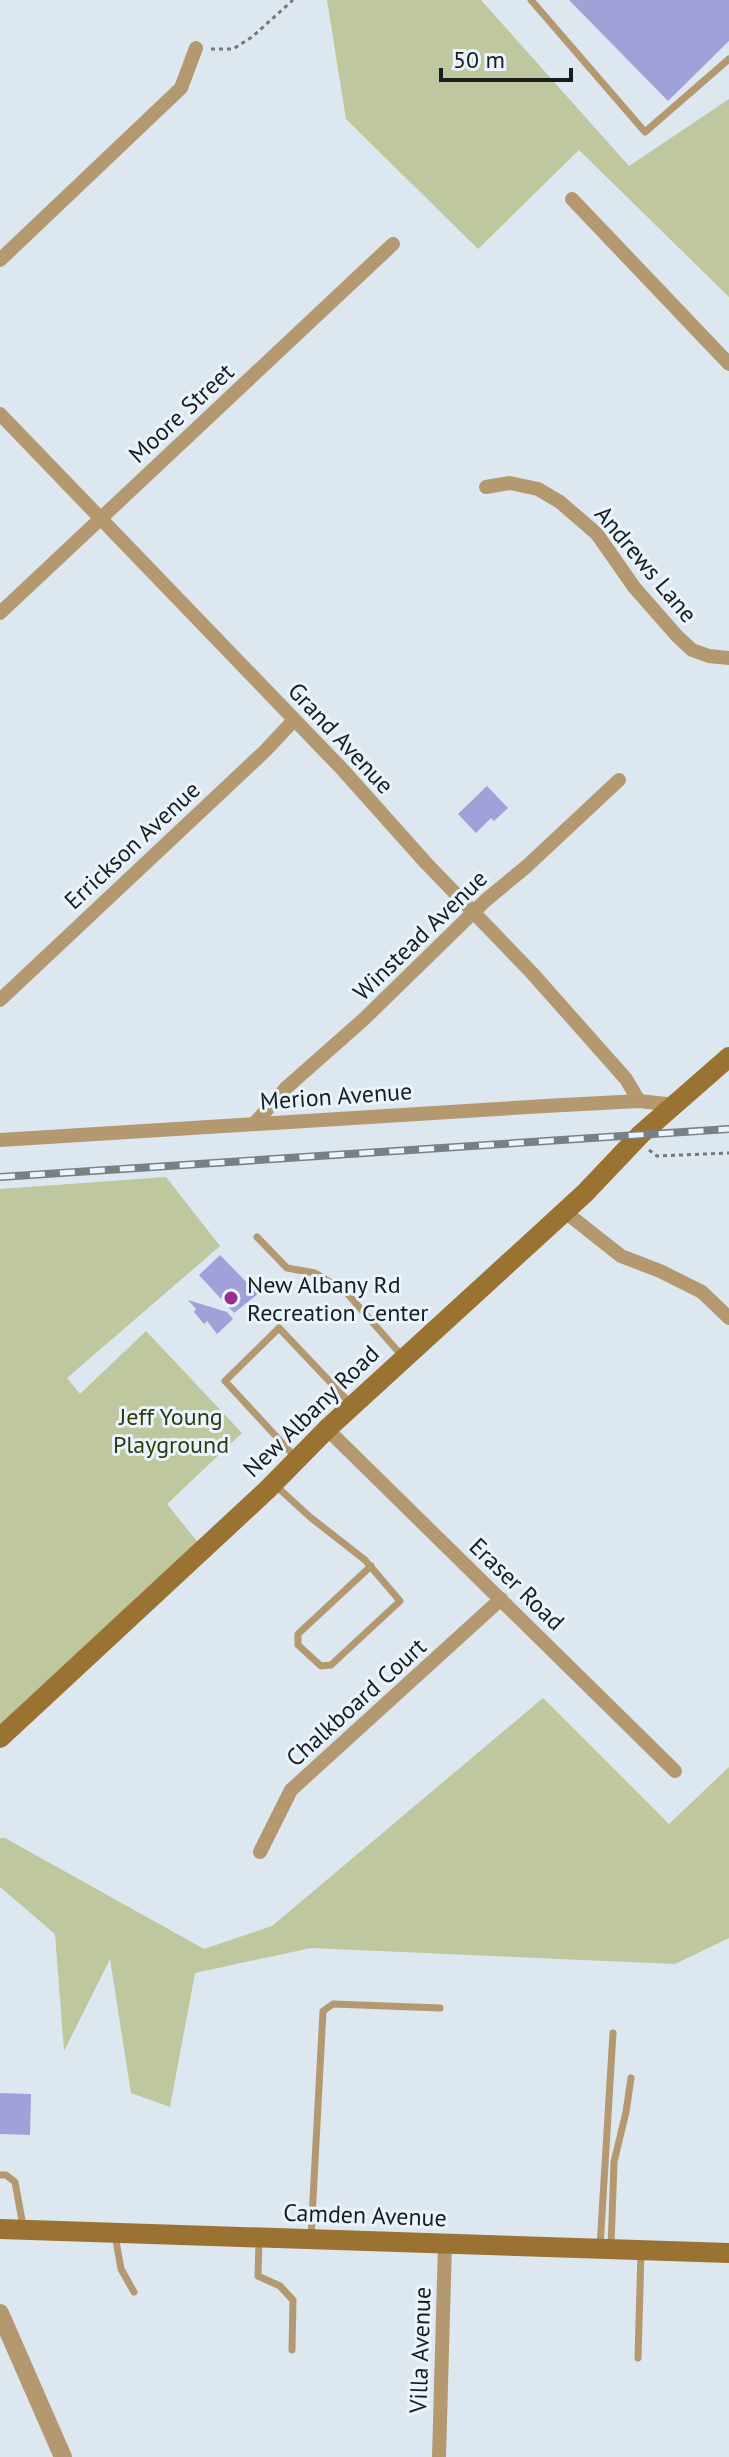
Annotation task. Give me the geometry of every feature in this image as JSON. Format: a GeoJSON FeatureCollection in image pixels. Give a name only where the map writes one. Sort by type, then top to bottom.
{"type":"FeatureCollection","features":[{"type":"Feature","properties":{"kind":"main road","name":"New Albany Road"},"geometry":{"type":"LineString","coordinates":[[0,1738],[327,1429],[564,1211],[636,1140],[729,1057]]}},
{"type":"Feature","properties":{"kind":"main road","name":"Camden Avenue"},"geometry":{"type":"LineString","coordinates":[[0,2229],[729,2253]]}},
{"type":"Feature","properties":{"kind":"street"},"geometry":{"type":"LineString","coordinates":[[0,260],[181,88],[196,48]]}},
{"type":"Feature","properties":{"kind":"street"},"geometry":{"type":"LineString","coordinates":[[572,199],[729,364]]}},
{"type":"Feature","properties":{"kind":"street","name":"Moore Street"},"geometry":{"type":"LineString","coordinates":[[0,613],[393,244]]}},
{"type":"Feature","properties":{"kind":"street","name":"Grand Avenue"},"geometry":{"type":"LineString","coordinates":[[0,414],[474,912],[600,1049],[626,1079],[639,1101]]}},
{"type":"Feature","properties":{"kind":"street","name":"Andrews Lane"},"geometry":{"type":"LineString","coordinates":[[486,487],[510,483],[538,489],[560,502],[597,534],[634,587],[692,650],[729,658]]}},
{"type":"Feature","properties":{"kind":"street","name":"Errickson Avenue"},"geometry":{"type":"LineString","coordinates":[[0,1000],[265,751],[294,720]]}},
{"type":"Feature","properties":{"kind":"street","name":"Winstead Avenue"},"geometry":{"type":"LineString","coordinates":[[254,1124],[286,1088],[619,780]]}},
{"type":"Feature","properties":{"kind":"street","name":"Merion Avenue"},"geometry":{"type":"LineString","coordinates":[[0,1140],[401,1113],[639,1101],[676,1105]]}},
{"type":"Feature","properties":{"kind":"street"},"geometry":{"type":"LineString","coordinates":[[564,1211],[621,1256],[702,1292],[729,1318]]}},
{"type":"Feature","properties":{"kind":"street","name":"Eraser Road"},"geometry":{"type":"LineString","coordinates":[[327,1429],[675,1771]]}},
{"type":"Feature","properties":{"kind":"street","name":"Chalkboard Court"},"geometry":{"type":"LineString","coordinates":[[260,1852],[291,1790],[501,1599]]}},
{"type":"Feature","properties":{"kind":"street","name":"Villa Avenue"},"geometry":{"type":"LineString","coordinates":[[439,2457],[445,2244]]}},
{"type":"Feature","properties":{"kind":"street"},"geometry":{"type":"LineString","coordinates":[[0,2313],[63,2457]]}},
{"type":"Feature","properties":{"kind":"lane"},"geometry":{"type":"LineString","coordinates":[[531,0],[645,132],[729,59]]}},
{"type":"Feature","properties":{"kind":"lane"},"geometry":{"type":"LineString","coordinates":[[257,1237],[287,1268],[315,1273],[345,1291],[404,1359]]}},
{"type":"Feature","properties":{"kind":"lane"},"geometry":{"type":"LineString","coordinates":[[297,1459],[225,1381],[279,1328],[353,1406]]}},
{"type":"Feature","properties":{"kind":"lane"},"geometry":{"type":"LineString","coordinates":[[273,1483],[371,1566],[400,1601],[331,1665],[321,1666],[298,1645],[298,1634],[371,1566]]}},
{"type":"Feature","properties":{"kind":"lane"},"geometry":{"type":"LineString","coordinates":[[311,2239],[323,2011],[333,2004],[440,2008]]}},
{"type":"Feature","properties":{"kind":"lane"},"geometry":{"type":"LineString","coordinates":[[605,2249],[613,2033]]}},
{"type":"Feature","properties":{"kind":"lane"},"geometry":{"type":"LineString","coordinates":[[605,2249],[614,2162],[631,2078]]}},
{"type":"Feature","properties":{"kind":"lane"},"geometry":{"type":"LineString","coordinates":[[0,2175],[6,2175],[15,2182],[24,2230]]}},
{"type":"Feature","properties":{"kind":"lane"},"geometry":{"type":"LineString","coordinates":[[115,2233],[121,2269],[134,2292]]}},
{"type":"Feature","properties":{"kind":"lane"},"geometry":{"type":"LineString","coordinates":[[259,2238],[258,2276],[280,2286],[293,2300],[292,2350]]}},
{"type":"Feature","properties":{"kind":"lane"},"geometry":{"type":"LineString","coordinates":[[638,2358],[641,2250]]}},
{"type":"Feature","properties":{"kind":"path"},"geometry":{"type":"LineString","coordinates":[[196,48],[233,49],[252,37],[293,0]]}},
{"type":"Feature","properties":{"kind":"path"},"geometry":{"type":"LineString","coordinates":[[636,1140],[657,1156],[729,1153]]}},
{"type":"Feature","properties":{"kind":"green space"},"geometry":{"type":"Polygon","coordinates":[[[327,0],[481,0],[629,166],[729,99],[729,297],[579,150],[478,249],[346,119],[327,0]]]}},
{"type":"Feature","properties":{"kind":"green space","name":"Jeff Young Playground"},"geometry":{"type":"Polygon","coordinates":[[[166,1177],[220,1246],[67,1378],[80,1394],[146,1331],[242,1433],[167,1504],[200,1545],[0,1732],[0,1189],[166,1177]]]}},
{"type":"Feature","properties":{"kind":"green space"},"geometry":{"type":"Polygon","coordinates":[[[543,1698],[669,1824],[729,1767],[729,1938],[675,1964],[311,1948],[195,1973],[170,2107],[131,2093],[110,1959],[64,2051],[55,1934],[0,1887],[0,1838],[204,1949],[272,1926],[543,1698]]]}},
{"type":"Feature","properties":{"kind":"building"},"geometry":{"type":"Polygon","coordinates":[[[569,0],[729,0],[729,41],[668,101],[569,0]]]}},
{"type":"Feature","properties":{"kind":"building"},"geometry":{"type":"Polygon","coordinates":[[[487,786],[508,808],[494,821],[491,818],[476,833],[458,814],[487,786]]]}},
{"type":"Feature","properties":{"kind":"building","name":"New Albany Rd Recreation Center"},"geometry":{"type":"Polygon","coordinates":[[[220,1255],[258,1294],[234,1313],[199,1275],[220,1255]]]}},
{"type":"Feature","properties":{"kind":"building"},"geometry":{"type":"Polygon","coordinates":[[[188,1300],[227,1312],[233,1319],[217,1334],[207,1321],[204,1324],[188,1300]]]}},
{"type":"Feature","properties":{"kind":"building"},"geometry":{"type":"Polygon","coordinates":[[[0,2093],[31,2094],[30,2135],[0,2134],[0,2093]]]}},
{"type":"Feature","properties":{"kind":"railway"},"geometry":{"type":"LineString","coordinates":[[0,1177],[729,1129]]}},
{"type":"Feature","properties":{"kind":"place","name":"New Albany Rd Recreation Center"},"geometry":{"type":"Point","coordinates":[231,1298]}}]}
